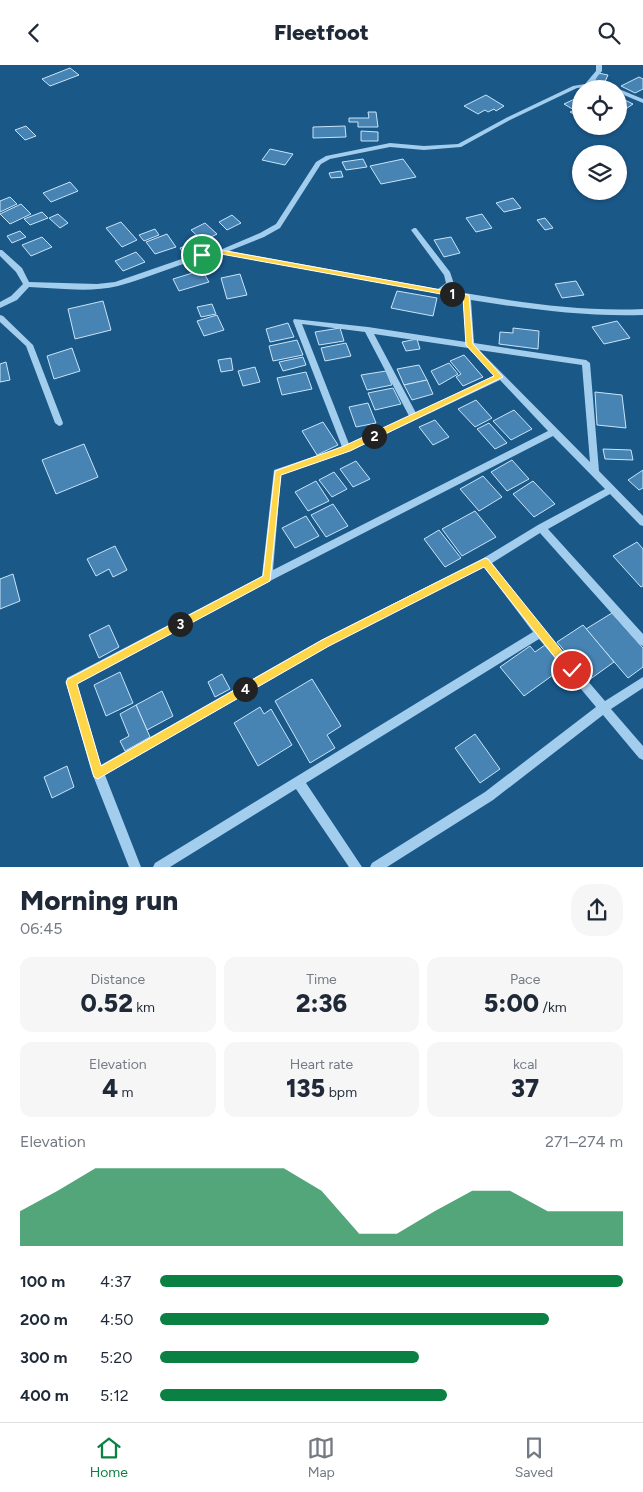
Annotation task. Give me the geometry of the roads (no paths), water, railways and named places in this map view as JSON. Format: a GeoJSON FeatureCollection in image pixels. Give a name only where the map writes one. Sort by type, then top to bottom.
{"type":"FeatureCollection","features":[{"type":"Feature","properties":{"kind":"street"},"geometry":{"type":"LineString","coordinates":[[591,80],[599,71],[599,65]]}},
{"type":"Feature","properties":{"kind":"street"},"geometry":{"type":"LineString","coordinates":[[0,305],[14,298],[27,284],[97,287],[116,284],[202,255],[221,252],[262,235],[278,225],[318,163],[328,157],[390,145],[424,148],[459,146],[508,119],[572,88]]}},
{"type":"Feature","properties":{"kind":"street"},"geometry":{"type":"LineString","coordinates":[[627,94],[643,101]]}},
{"type":"Feature","properties":{"kind":"street"},"geometry":{"type":"LineString","coordinates":[[414,230],[447,273],[450,284],[439,292]]}},
{"type":"Feature","properties":{"kind":"street"},"geometry":{"type":"LineString","coordinates":[[0,252],[20,270],[27,284]]}},
{"type":"Feature","properties":{"kind":"street"},"geometry":{"type":"LineString","coordinates":[[221,252],[467,296],[573,311],[600,313],[643,312]]}},
{"type":"Feature","properties":{"kind":"street"},"geometry":{"type":"LineString","coordinates":[[467,296],[470,345],[499,377],[556,431],[643,522]]}},
{"type":"Feature","properties":{"kind":"street"},"geometry":{"type":"LineString","coordinates":[[0,318],[29,345],[59,423]]}},
{"type":"Feature","properties":{"kind":"street"},"geometry":{"type":"LineString","coordinates":[[347,449],[297,321],[586,363],[595,473]]}},
{"type":"Feature","properties":{"kind":"street"},"geometry":{"type":"LineString","coordinates":[[368,330],[414,417]]}},
{"type":"Feature","properties":{"kind":"street"},"geometry":{"type":"LineString","coordinates":[[267,578],[278,473],[347,449],[499,377]]}},
{"type":"Feature","properties":{"kind":"street"},"geometry":{"type":"LineString","coordinates":[[135,867],[98,773],[71,682],[267,578],[556,431]]}},
{"type":"Feature","properties":{"kind":"street"},"geometry":{"type":"LineString","coordinates":[[98,773],[326,643],[485,562],[610,489]]}},
{"type":"Feature","properties":{"kind":"street"},"geometry":{"type":"LineString","coordinates":[[541,528],[643,641]]}},
{"type":"Feature","properties":{"kind":"street"},"geometry":{"type":"LineString","coordinates":[[485,562],[540,633],[643,754]]}},
{"type":"Feature","properties":{"kind":"street"},"geometry":{"type":"LineString","coordinates":[[160,867],[540,633]]}},
{"type":"Feature","properties":{"kind":"street"},"geometry":{"type":"LineString","coordinates":[[376,867],[489,795],[603,708],[643,682]]}},
{"type":"Feature","properties":{"kind":"street"},"geometry":{"type":"LineString","coordinates":[[298,782],[356,867]]}}]}
